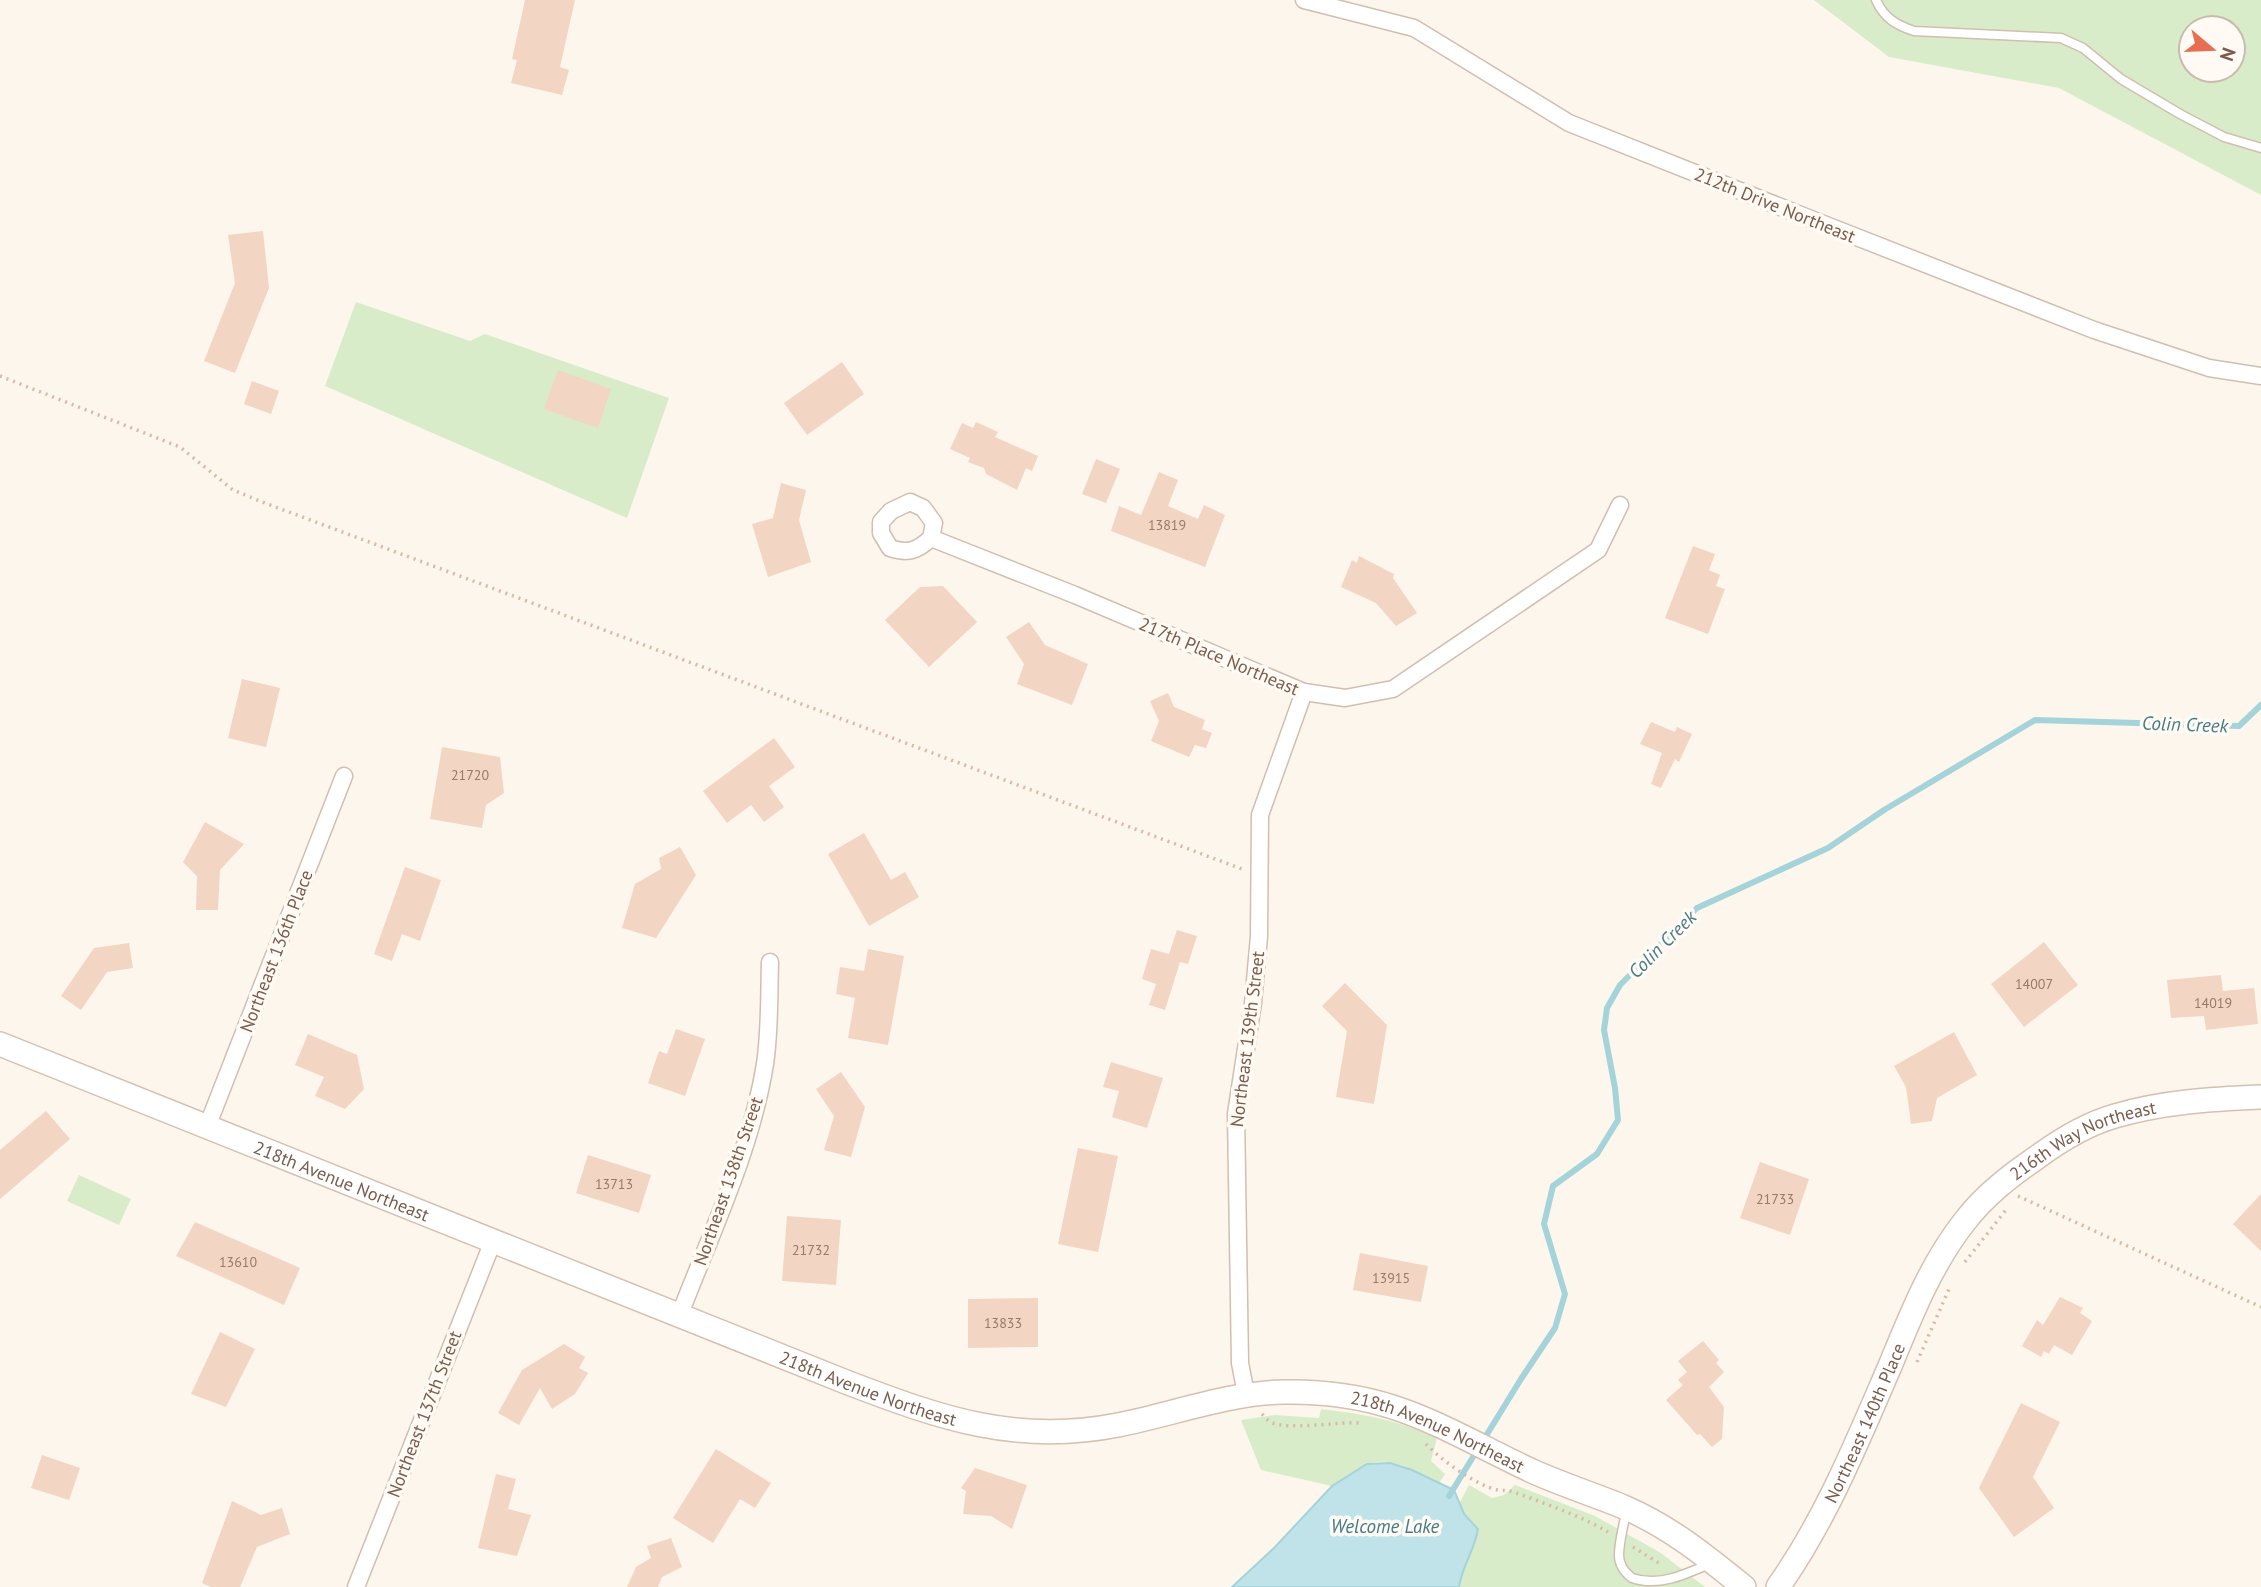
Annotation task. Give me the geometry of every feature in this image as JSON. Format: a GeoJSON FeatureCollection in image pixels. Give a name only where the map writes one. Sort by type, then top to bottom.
{"type":"FeatureCollection","features":[{"type":"Feature","properties":{"kind":"street","name":"212th Drive Northeast"},"geometry":{"type":"LineString","coordinates":[[1304,0],[1414,28],[1569,123],[2094,331],[2209,368],[2261,376]]}},
{"type":"Feature","properties":{"kind":"street","name":"217th Place Northeast"},"geometry":{"type":"LineString","coordinates":[[930,538],[1075,595],[1304,692],[1345,698],[1393,690],[1598,550],[1620,505]]}},
{"type":"Feature","properties":{"kind":"street","name":"Northeast 139th Street"},"geometry":{"type":"LineString","coordinates":[[1246,1394],[1240,1363],[1236,1114],[1253,1003],[1259,936],[1260,815],[1304,692]]}},
{"type":"Feature","properties":{"kind":"street","name":"Northeast 136th Place"},"geometry":{"type":"LineString","coordinates":[[207,1127],[344,776]]}},
{"type":"Feature","properties":{"kind":"street","name":"Northeast 138th Street"},"geometry":{"type":"LineString","coordinates":[[680,1314],[741,1154],[756,1107],[765,1062],[770,962]]}},
{"type":"Feature","properties":{"kind":"street","name":"218th Avenue Northeast"},"geometry":{"type":"LineString","coordinates":[[0,1044],[902,1404],[953,1420],[996,1429],[1070,1432],[1118,1425],[1246,1394],[1318,1392],[1368,1399],[1422,1416],[1533,1472],[1627,1508],[1663,1527],[1744,1587]]}},
{"type":"Feature","properties":{"kind":"street","name":"216th Way Northeast"},"geometry":{"type":"LineString","coordinates":[[1941,1254],[1966,1219],[1997,1186],[2057,1142],[2113,1116],[2181,1101],[2261,1097]]}},
{"type":"Feature","properties":{"kind":"street","name":"Northeast 137th Street"},"geometry":{"type":"LineString","coordinates":[[356,1587],[493,1241]]}},
{"type":"Feature","properties":{"kind":"street","name":"Northeast 140th Place"},"geometry":{"type":"LineString","coordinates":[[1778,1587],[1824,1512],[1913,1309],[1941,1254]]}},
{"type":"Feature","properties":{"kind":"lane"},"geometry":{"type":"LineString","coordinates":[[1876,0],[1881,12],[1896,25],[1914,31],[2061,38],[2083,48],[2121,79],[2180,114],[2224,137],[2261,148]]}},
{"type":"Feature","properties":{"kind":"lane"},"geometry":{"type":"LineString","coordinates":[[1627,1508],[1619,1557],[1624,1572],[1640,1583],[1652,1586],[1664,1584],[1713,1562]]}},
{"type":"Feature","properties":{"kind":"path"},"geometry":{"type":"LineString","coordinates":[[0,376],[180,447],[233,490],[265,503],[1260,876]]}},
{"type":"Feature","properties":{"kind":"path"},"geometry":{"type":"LineString","coordinates":[[2018,1196],[2261,1307]]}},
{"type":"Feature","properties":{"kind":"path"},"geometry":{"type":"LineString","coordinates":[[1958,1270],[2009,1207]]}},
{"type":"Feature","properties":{"kind":"path"},"geometry":{"type":"LineString","coordinates":[[1917,1362],[1952,1283]]}},
{"type":"Feature","properties":{"kind":"path"},"geometry":{"type":"LineString","coordinates":[[1246,1394],[1271,1422],[1290,1426],[1343,1421],[1366,1423]]}},
{"type":"Feature","properties":{"kind":"path"},"geometry":{"type":"LineString","coordinates":[[1417,1440],[1427,1444],[1435,1455],[1481,1483],[1497,1490],[1510,1490],[1584,1518],[1680,1577]]}},
{"type":"Feature","properties":{"kind":"green space"},"geometry":{"type":"Polygon","coordinates":[[[1814,0],[2261,0],[2261,195],[2059,88],[1889,57],[1814,0]]]}},
{"type":"Feature","properties":{"kind":"green space"},"geometry":{"type":"Polygon","coordinates":[[[356,302],[470,341],[485,334],[669,398],[627,518],[325,386],[356,302]]]}},
{"type":"Feature","properties":{"kind":"green space"},"geometry":{"type":"Polygon","coordinates":[[[79,1175],[131,1199],[119,1225],[67,1201],[79,1175]]]}},
{"type":"Feature","properties":{"kind":"green space"},"geometry":{"type":"Polygon","coordinates":[[[1321,1409],[1380,1419],[1437,1438],[1431,1461],[1445,1474],[1439,1483],[1403,1466],[1374,1462],[1332,1486],[1261,1470],[1241,1420],[1275,1415],[1319,1418],[1321,1409]]]}},
{"type":"Feature","properties":{"kind":"green space"},"geometry":{"type":"Polygon","coordinates":[[[1469,1485],[1492,1498],[1504,1495],[1515,1485],[1595,1516],[1661,1553],[1705,1587],[1459,1587],[1478,1529],[1459,1504],[1469,1485]]]}},
{"type":"Feature","properties":{"kind":"water","name":"Welcome Lake"},"geometry":{"type":"Polygon","coordinates":[[[1390,1463],[1412,1470],[1454,1490],[1464,1514],[1478,1529],[1459,1587],[1232,1587],[1275,1547],[1332,1486],[1367,1464],[1390,1463]]]}},
{"type":"Feature","properties":{"kind":"building"},"geometry":{"type":"Polygon","coordinates":[[[525,0],[575,0],[560,67],[569,70],[562,95],[511,83],[517,60],[512,59],[525,0]]]}},
{"type":"Feature","properties":{"kind":"building"},"geometry":{"type":"Polygon","coordinates":[[[263,231],[269,288],[235,373],[204,361],[235,283],[228,235],[263,231]]]}},
{"type":"Feature","properties":{"kind":"building"},"geometry":{"type":"Polygon","coordinates":[[[842,362],[864,394],[807,435],[784,403],[842,362]]]}},
{"type":"Feature","properties":{"kind":"building"},"geometry":{"type":"Polygon","coordinates":[[[558,370],[611,389],[598,428],[544,409],[558,370]]]}},
{"type":"Feature","properties":{"kind":"building"},"geometry":{"type":"Polygon","coordinates":[[[252,381],[279,391],[271,414],[244,404],[252,381]]]}},
{"type":"Feature","properties":{"kind":"building"},"geometry":{"type":"Polygon","coordinates":[[[976,422],[998,432],[995,437],[1038,456],[1032,471],[1026,468],[1017,490],[986,474],[984,468],[968,462],[970,458],[950,449],[962,423],[973,428],[976,422]]]}},
{"type":"Feature","properties":{"kind":"building"},"geometry":{"type":"Polygon","coordinates":[[[1096,459],[1120,469],[1106,503],[1082,494],[1096,459]]]}},
{"type":"Feature","properties":{"kind":"building"},"geometry":{"type":"Polygon","coordinates":[[[1159,472],[1178,480],[1168,506],[1198,519],[1204,505],[1225,515],[1205,567],[1111,531],[1119,506],[1141,515],[1159,472]]]}},
{"type":"Feature","properties":{"kind":"building"},"geometry":{"type":"Polygon","coordinates":[[[781,483],[806,490],[799,520],[811,562],[768,577],[752,524],[773,518],[781,483]]]}},
{"type":"Feature","properties":{"kind":"building"},"geometry":{"type":"Polygon","coordinates":[[[1693,546],[1715,554],[1709,570],[1720,575],[1716,586],[1725,589],[1708,634],[1665,618],[1693,546]]]}},
{"type":"Feature","properties":{"kind":"building"},"geometry":{"type":"Polygon","coordinates":[[[1359,556],[1394,574],[1393,578],[1417,613],[1396,626],[1376,603],[1341,587],[1352,560],[1357,563],[1359,556]]]}},
{"type":"Feature","properties":{"kind":"building"},"geometry":{"type":"Polygon","coordinates":[[[943,586],[977,622],[929,667],[885,620],[920,587],[943,586]]]}},
{"type":"Feature","properties":{"kind":"building"},"geometry":{"type":"Polygon","coordinates":[[[1029,622],[1045,645],[1088,664],[1072,705],[1017,684],[1024,664],[1006,637],[1029,622]]]}},
{"type":"Feature","properties":{"kind":"building"},"geometry":{"type":"Polygon","coordinates":[[[242,679],[280,688],[266,747],[228,738],[242,679]]]}},
{"type":"Feature","properties":{"kind":"building"},"geometry":{"type":"Polygon","coordinates":[[[1168,693],[1174,707],[1205,720],[1202,729],[1212,733],[1206,748],[1195,745],[1189,757],[1151,741],[1159,721],[1150,701],[1168,693]]]}},
{"type":"Feature","properties":{"kind":"building"},"geometry":{"type":"Polygon","coordinates":[[[1651,722],[1675,732],[1677,727],[1692,734],[1679,762],[1675,759],[1661,788],[1651,784],[1662,753],[1640,744],[1651,722]]]}},
{"type":"Feature","properties":{"kind":"building"},"geometry":{"type":"Polygon","coordinates":[[[774,738],[795,767],[769,786],[784,807],[764,822],[751,805],[727,823],[703,791],[774,738]]]}},
{"type":"Feature","properties":{"kind":"building"},"geometry":{"type":"Polygon","coordinates":[[[442,747],[500,757],[504,793],[486,805],[482,828],[430,819],[442,747]]]}},
{"type":"Feature","properties":{"kind":"building"},"geometry":{"type":"Polygon","coordinates":[[[205,822],[244,844],[220,870],[218,910],[196,910],[197,876],[183,862],[205,822]]]}},
{"type":"Feature","properties":{"kind":"building"},"geometry":{"type":"Polygon","coordinates":[[[864,833],[891,880],[905,872],[919,897],[869,926],[828,854],[864,833]]]}},
{"type":"Feature","properties":{"kind":"building"},"geometry":{"type":"Polygon","coordinates":[[[680,847],[696,875],[656,938],[622,928],[635,884],[661,869],[659,858],[680,847]]]}},
{"type":"Feature","properties":{"kind":"building"},"geometry":{"type":"Polygon","coordinates":[[[405,867],[441,880],[420,941],[402,934],[392,961],[374,954],[405,867]]]}},
{"type":"Feature","properties":{"kind":"building"},"geometry":{"type":"Polygon","coordinates":[[[1177,930],[1197,936],[1188,964],[1180,962],[1165,1010],[1149,1005],[1156,984],[1142,979],[1151,949],[1169,954],[1177,930]]]}},
{"type":"Feature","properties":{"kind":"building"},"geometry":{"type":"Polygon","coordinates":[[[2044,942],[2078,985],[2024,1027],[1991,984],[2044,942]]]}},
{"type":"Feature","properties":{"kind":"building"},"geometry":{"type":"Polygon","coordinates":[[[129,943],[133,968],[107,972],[81,1010],[61,996],[94,948],[129,943]]]}},
{"type":"Feature","properties":{"kind":"building"},"geometry":{"type":"Polygon","coordinates":[[[868,949],[904,956],[888,1045],[848,1038],[855,998],[836,994],[840,967],[864,971],[868,949]]]}},
{"type":"Feature","properties":{"kind":"building"},"geometry":{"type":"Polygon","coordinates":[[[2221,975],[2223,991],[2254,988],[2258,1024],[2206,1030],[2204,1016],[2171,1018],[2167,980],[2221,975]]]}},
{"type":"Feature","properties":{"kind":"building"},"geometry":{"type":"Polygon","coordinates":[[[1345,983],[1387,1025],[1374,1104],[1336,1097],[1347,1031],[1322,1006],[1345,983]]]}},
{"type":"Feature","properties":{"kind":"building"},"geometry":{"type":"Polygon","coordinates":[[[676,1029],[705,1039],[685,1096],[648,1083],[659,1051],[667,1054],[676,1029]]]}},
{"type":"Feature","properties":{"kind":"building"},"geometry":{"type":"Polygon","coordinates":[[[1954,1032],[1977,1075],[1937,1098],[1932,1121],[1911,1124],[1906,1087],[1894,1066],[1954,1032]]]}},
{"type":"Feature","properties":{"kind":"building"},"geometry":{"type":"Polygon","coordinates":[[[308,1034],[357,1055],[364,1089],[345,1109],[315,1096],[324,1077],[295,1065],[308,1034]]]}},
{"type":"Feature","properties":{"kind":"building"},"geometry":{"type":"Polygon","coordinates":[[[1111,1062],[1163,1078],[1147,1128],[1112,1117],[1119,1091],[1103,1087],[1111,1062]]]}},
{"type":"Feature","properties":{"kind":"building"},"geometry":{"type":"Polygon","coordinates":[[[841,1072],[865,1107],[851,1157],[824,1150],[834,1116],[816,1089],[841,1072]]]}},
{"type":"Feature","properties":{"kind":"building"},"geometry":{"type":"Polygon","coordinates":[[[46,1111],[70,1139],[0,1199],[0,1150],[46,1111]]]}},
{"type":"Feature","properties":{"kind":"building"},"geometry":{"type":"Polygon","coordinates":[[[1078,1148],[1118,1156],[1098,1252],[1058,1244],[1078,1148]]]}},
{"type":"Feature","properties":{"kind":"building"},"geometry":{"type":"Polygon","coordinates":[[[588,1155],[651,1175],[639,1213],[576,1193],[588,1155]]]}},
{"type":"Feature","properties":{"kind":"building"},"geometry":{"type":"Polygon","coordinates":[[[1760,1162],[1809,1179],[1790,1235],[1740,1218],[1760,1162]]]}},
{"type":"Feature","properties":{"kind":"building"},"geometry":{"type":"Polygon","coordinates":[[[2261,1194],[2261,1251],[2233,1224],[2261,1194]]]}},
{"type":"Feature","properties":{"kind":"building"},"geometry":{"type":"Polygon","coordinates":[[[787,1216],[841,1220],[836,1285],[782,1281],[787,1216]]]}},
{"type":"Feature","properties":{"kind":"building"},"geometry":{"type":"Polygon","coordinates":[[[195,1222],[300,1268],[284,1305],[176,1256],[195,1222]]]}},
{"type":"Feature","properties":{"kind":"building"},"geometry":{"type":"Polygon","coordinates":[[[1360,1253],[1428,1266],[1421,1302],[1353,1290],[1360,1253]]]}},
{"type":"Feature","properties":{"kind":"building"},"geometry":{"type":"Polygon","coordinates":[[[2060,1297],[2083,1308],[2080,1313],[2092,1321],[2072,1355],[2054,1345],[2049,1354],[2044,1351],[2041,1357],[2022,1346],[2037,1320],[2043,1325],[2060,1297]]]}},
{"type":"Feature","properties":{"kind":"building"},"geometry":{"type":"Polygon","coordinates":[[[1038,1298],[1038,1347],[968,1348],[968,1299],[1038,1298]]]}},
{"type":"Feature","properties":{"kind":"building"},"geometry":{"type":"Polygon","coordinates":[[[220,1332],[255,1349],[226,1407],[191,1394],[220,1332]]]}},
{"type":"Feature","properties":{"kind":"building"},"geometry":{"type":"Polygon","coordinates":[[[1703,1341],[1719,1360],[1716,1363],[1724,1372],[1709,1387],[1724,1407],[1722,1439],[1712,1447],[1700,1434],[1697,1435],[1666,1400],[1683,1385],[1678,1380],[1687,1372],[1678,1361],[1703,1341]]]}},
{"type":"Feature","properties":{"kind":"building"},"geometry":{"type":"Polygon","coordinates":[[[564,1344],[585,1357],[579,1368],[588,1373],[575,1394],[552,1409],[540,1388],[519,1425],[498,1413],[522,1370],[564,1344]]]}},
{"type":"Feature","properties":{"kind":"building"},"geometry":{"type":"Polygon","coordinates":[[[2021,1403],[2060,1422],[2033,1477],[2054,1508],[2014,1537],[1979,1488],[2021,1403]]]}},
{"type":"Feature","properties":{"kind":"building"},"geometry":{"type":"Polygon","coordinates":[[[716,1449],[771,1483],[755,1508],[740,1499],[713,1543],[673,1518],[716,1449]]]}},
{"type":"Feature","properties":{"kind":"building"},"geometry":{"type":"Polygon","coordinates":[[[42,1455],[80,1468],[69,1500],[31,1488],[42,1455]]]}},
{"type":"Feature","properties":{"kind":"building"},"geometry":{"type":"Polygon","coordinates":[[[975,1468],[1027,1485],[1012,1529],[991,1516],[963,1514],[966,1491],[961,1488],[975,1468]]]}},
{"type":"Feature","properties":{"kind":"building"},"geometry":{"type":"Polygon","coordinates":[[[496,1474],[516,1479],[508,1509],[531,1515],[517,1556],[478,1548],[496,1474]]]}},
{"type":"Feature","properties":{"kind":"building"},"geometry":{"type":"Polygon","coordinates":[[[232,1501],[261,1515],[282,1508],[290,1534],[257,1547],[240,1587],[211,1587],[202,1583],[232,1501]]]}},
{"type":"Feature","properties":{"kind":"building"},"geometry":{"type":"Polygon","coordinates":[[[671,1538],[682,1567],[662,1577],[658,1587],[627,1587],[636,1567],[651,1558],[647,1546],[671,1538]]]}},
{"type":"Feature","properties":{"kind":"waterway","name":"Colin Creek"},"geometry":{"type":"LineString","coordinates":[[1449,1496],[1555,1328],[1565,1294],[1544,1224],[1553,1186],[1597,1154],[1618,1120],[1604,1030],[1607,1008],[1620,985],[1697,908],[1828,848],[1884,810],[2035,720],[2239,726],[2261,705]]}}]}
